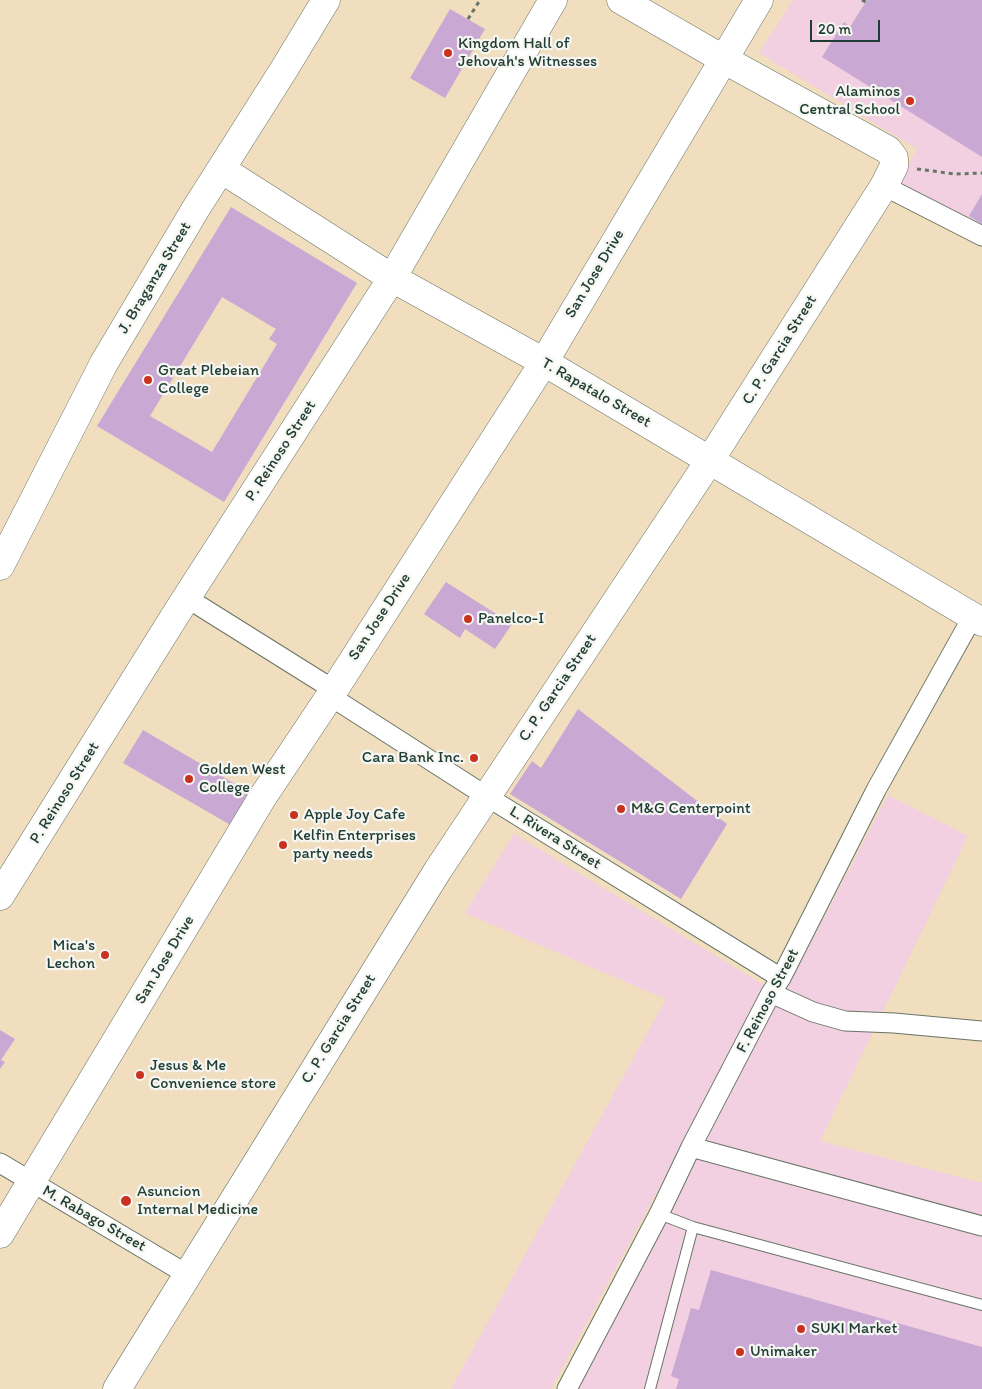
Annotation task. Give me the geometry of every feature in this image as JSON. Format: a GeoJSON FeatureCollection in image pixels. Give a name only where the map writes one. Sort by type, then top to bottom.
{"type":"FeatureCollection","features":[{"type":"Feature","properties":{"kind":"street","name":"J. Braganza Street"},"geometry":{"type":"LineString","coordinates":[[0,566],[104,364],[221,169],[326,0]]}},
{"type":"Feature","properties":{"kind":"street","name":"P. Reinoso Street"},"geometry":{"type":"LineString","coordinates":[[0,896],[187,598],[392,278],[552,0]]}},
{"type":"Feature","properties":{"kind":"street"},"geometry":{"type":"LineString","coordinates":[[621,0],[888,150],[894,158],[889,176],[982,236]]}},
{"type":"Feature","properties":{"kind":"street","name":"San Jose Drive"},"geometry":{"type":"LineString","coordinates":[[0,1234],[262,798],[332,693],[544,362],[759,0]]}},
{"type":"Feature","properties":{"kind":"street","name":"T. Rapatalo Street"},"geometry":{"type":"LineString","coordinates":[[221,169],[392,278],[544,362],[977,619]]}},
{"type":"Feature","properties":{"kind":"street","name":"C. P. Garcia Street"},"geometry":{"type":"LineString","coordinates":[[117,1389],[438,870],[710,460],[889,176]]}},
{"type":"Feature","properties":{"kind":"street","name":"L. Rivera Street"},"geometry":{"type":"LineString","coordinates":[[187,598],[813,1012],[845,1021],[894,1023],[982,1031]]}},
{"type":"Feature","properties":{"kind":"street","name":"F. Reinoso Street"},"geometry":{"type":"LineString","coordinates":[[567,1389],[659,1214],[691,1147],[876,790],[977,619]]}},
{"type":"Feature","properties":{"kind":"street"},"geometry":{"type":"LineString","coordinates":[[691,1147],[982,1226]]}},
{"type":"Feature","properties":{"kind":"street","name":"M. Rabago Street"},"geometry":{"type":"LineString","coordinates":[[0,1163],[188,1275]]}},
{"type":"Feature","properties":{"kind":"lane"},"geometry":{"type":"LineString","coordinates":[[659,1214],[693,1227],[982,1305]]}},
{"type":"Feature","properties":{"kind":"lane"},"geometry":{"type":"LineString","coordinates":[[650,1389],[693,1227]]}},
{"type":"Feature","properties":{"kind":"path"},"geometry":{"type":"LineString","coordinates":[[468,19],[480,0]]}},
{"type":"Feature","properties":{"kind":"path"},"geometry":{"type":"LineString","coordinates":[[889,176],[982,173]]}},
{"type":"Feature","properties":{"kind":"shaded area","name":"Alaminos Central School"},"geometry":{"type":"Polygon","coordinates":[[[793,0],[982,0],[982,237],[895,189],[917,149],[759,53],[793,0]]]}},
{"type":"Feature","properties":{"kind":"shaded area"},"geometry":{"type":"Polygon","coordinates":[[[888,795],[968,836],[820,1141],[982,1183],[982,1309],[901,1287],[982,1310],[982,1389],[567,1389],[659,1214],[796,971],[888,795]]]}},
{"type":"Feature","properties":{"kind":"shaded area"},"geometry":{"type":"Polygon","coordinates":[[[514,834],[767,987],[551,1389],[451,1389],[666,999],[465,913],[514,834]]]}},
{"type":"Feature","properties":{"kind":"building"},"geometry":{"type":"Polygon","coordinates":[[[867,0],[982,0],[982,157],[822,57],[844,22],[850,27],[867,0]]]}},
{"type":"Feature","properties":{"kind":"building","name":"Kingdom Hall of Jehovah's Witnesses"},"geometry":{"type":"Polygon","coordinates":[[[450,9],[485,29],[445,98],[410,78],[450,9]]]}},
{"type":"Feature","properties":{"kind":"building"},"geometry":{"type":"Polygon","coordinates":[[[982,194],[982,224],[969,216],[982,194]]]}},
{"type":"Feature","properties":{"kind":"building","name":"Great Plebeian College"},"geometry":{"type":"Polygon","coordinates":[[[231,207],[357,283],[224,502],[97,426],[231,207]],[[222,297],[150,416],[212,452],[277,344],[269,339],[276,329],[222,297]]]}},
{"type":"Feature","properties":{"kind":"building","name":"Panelco-I"},"geometry":{"type":"Polygon","coordinates":[[[446,582],[512,624],[495,649],[465,629],[460,638],[424,614],[446,582]]]}},
{"type":"Feature","properties":{"kind":"building","name":"M&G Centerpoint"},"geometry":{"type":"Polygon","coordinates":[[[578,709],[727,824],[681,899],[510,794],[532,761],[541,768],[578,709]]]}},
{"type":"Feature","properties":{"kind":"building","name":"Golden West College"},"geometry":{"type":"Polygon","coordinates":[[[143,730],[254,795],[234,827],[123,763],[143,730]]]}},
{"type":"Feature","properties":{"kind":"building"},"geometry":{"type":"Polygon","coordinates":[[[0,1030],[15,1039],[1,1060],[5,1062],[0,1069],[0,1030]]]}},
{"type":"Feature","properties":{"kind":"building","name":"SUKI Market"},"geometry":{"type":"Polygon","coordinates":[[[711,1270],[982,1347],[982,1389],[676,1389],[679,1379],[671,1376],[691,1308],[699,1310],[711,1270]]]}},
{"type":"Feature","properties":{"kind":"place","name":"Kingdom Hall of Jehovah's Witnesses"},"geometry":{"type":"Point","coordinates":[448,53]}},
{"type":"Feature","properties":{"kind":"place","name":"Alaminos Central School"},"geometry":{"type":"Point","coordinates":[910,101]}},
{"type":"Feature","properties":{"kind":"place","name":"Great Plebeian College"},"geometry":{"type":"Point","coordinates":[148,380]}},
{"type":"Feature","properties":{"kind":"place","name":"Panelco-I"},"geometry":{"type":"Point","coordinates":[468,619]}},
{"type":"Feature","properties":{"kind":"place","name":"Cara Bank Inc."},"geometry":{"type":"Point","coordinates":[474,758]}},
{"type":"Feature","properties":{"kind":"place","name":"Golden West College"},"geometry":{"type":"Point","coordinates":[189,779]}},
{"type":"Feature","properties":{"kind":"place","name":"M&G Centerpoint"},"geometry":{"type":"Point","coordinates":[621,809]}},
{"type":"Feature","properties":{"kind":"place","name":"Apple Joy Cafe"},"geometry":{"type":"Point","coordinates":[294,815]}},
{"type":"Feature","properties":{"kind":"place","name":"Kelfin Enterprises party needs"},"geometry":{"type":"Point","coordinates":[283,845]}},
{"type":"Feature","properties":{"kind":"place","name":"Mica's Lechon"},"geometry":{"type":"Point","coordinates":[105,955]}},
{"type":"Feature","properties":{"kind":"place","name":"Jesus & Me Convenience store"},"geometry":{"type":"Point","coordinates":[140,1075]}},
{"type":"Feature","properties":{"kind":"place","name":"Asuncion Internal Medicine"},"geometry":{"type":"Point","coordinates":[126,1201]}},
{"type":"Feature","properties":{"kind":"place","name":"SUKI Market"},"geometry":{"type":"Point","coordinates":[801,1329]}},
{"type":"Feature","properties":{"kind":"place","name":"Unimaker"},"geometry":{"type":"Point","coordinates":[740,1352]}}]}
